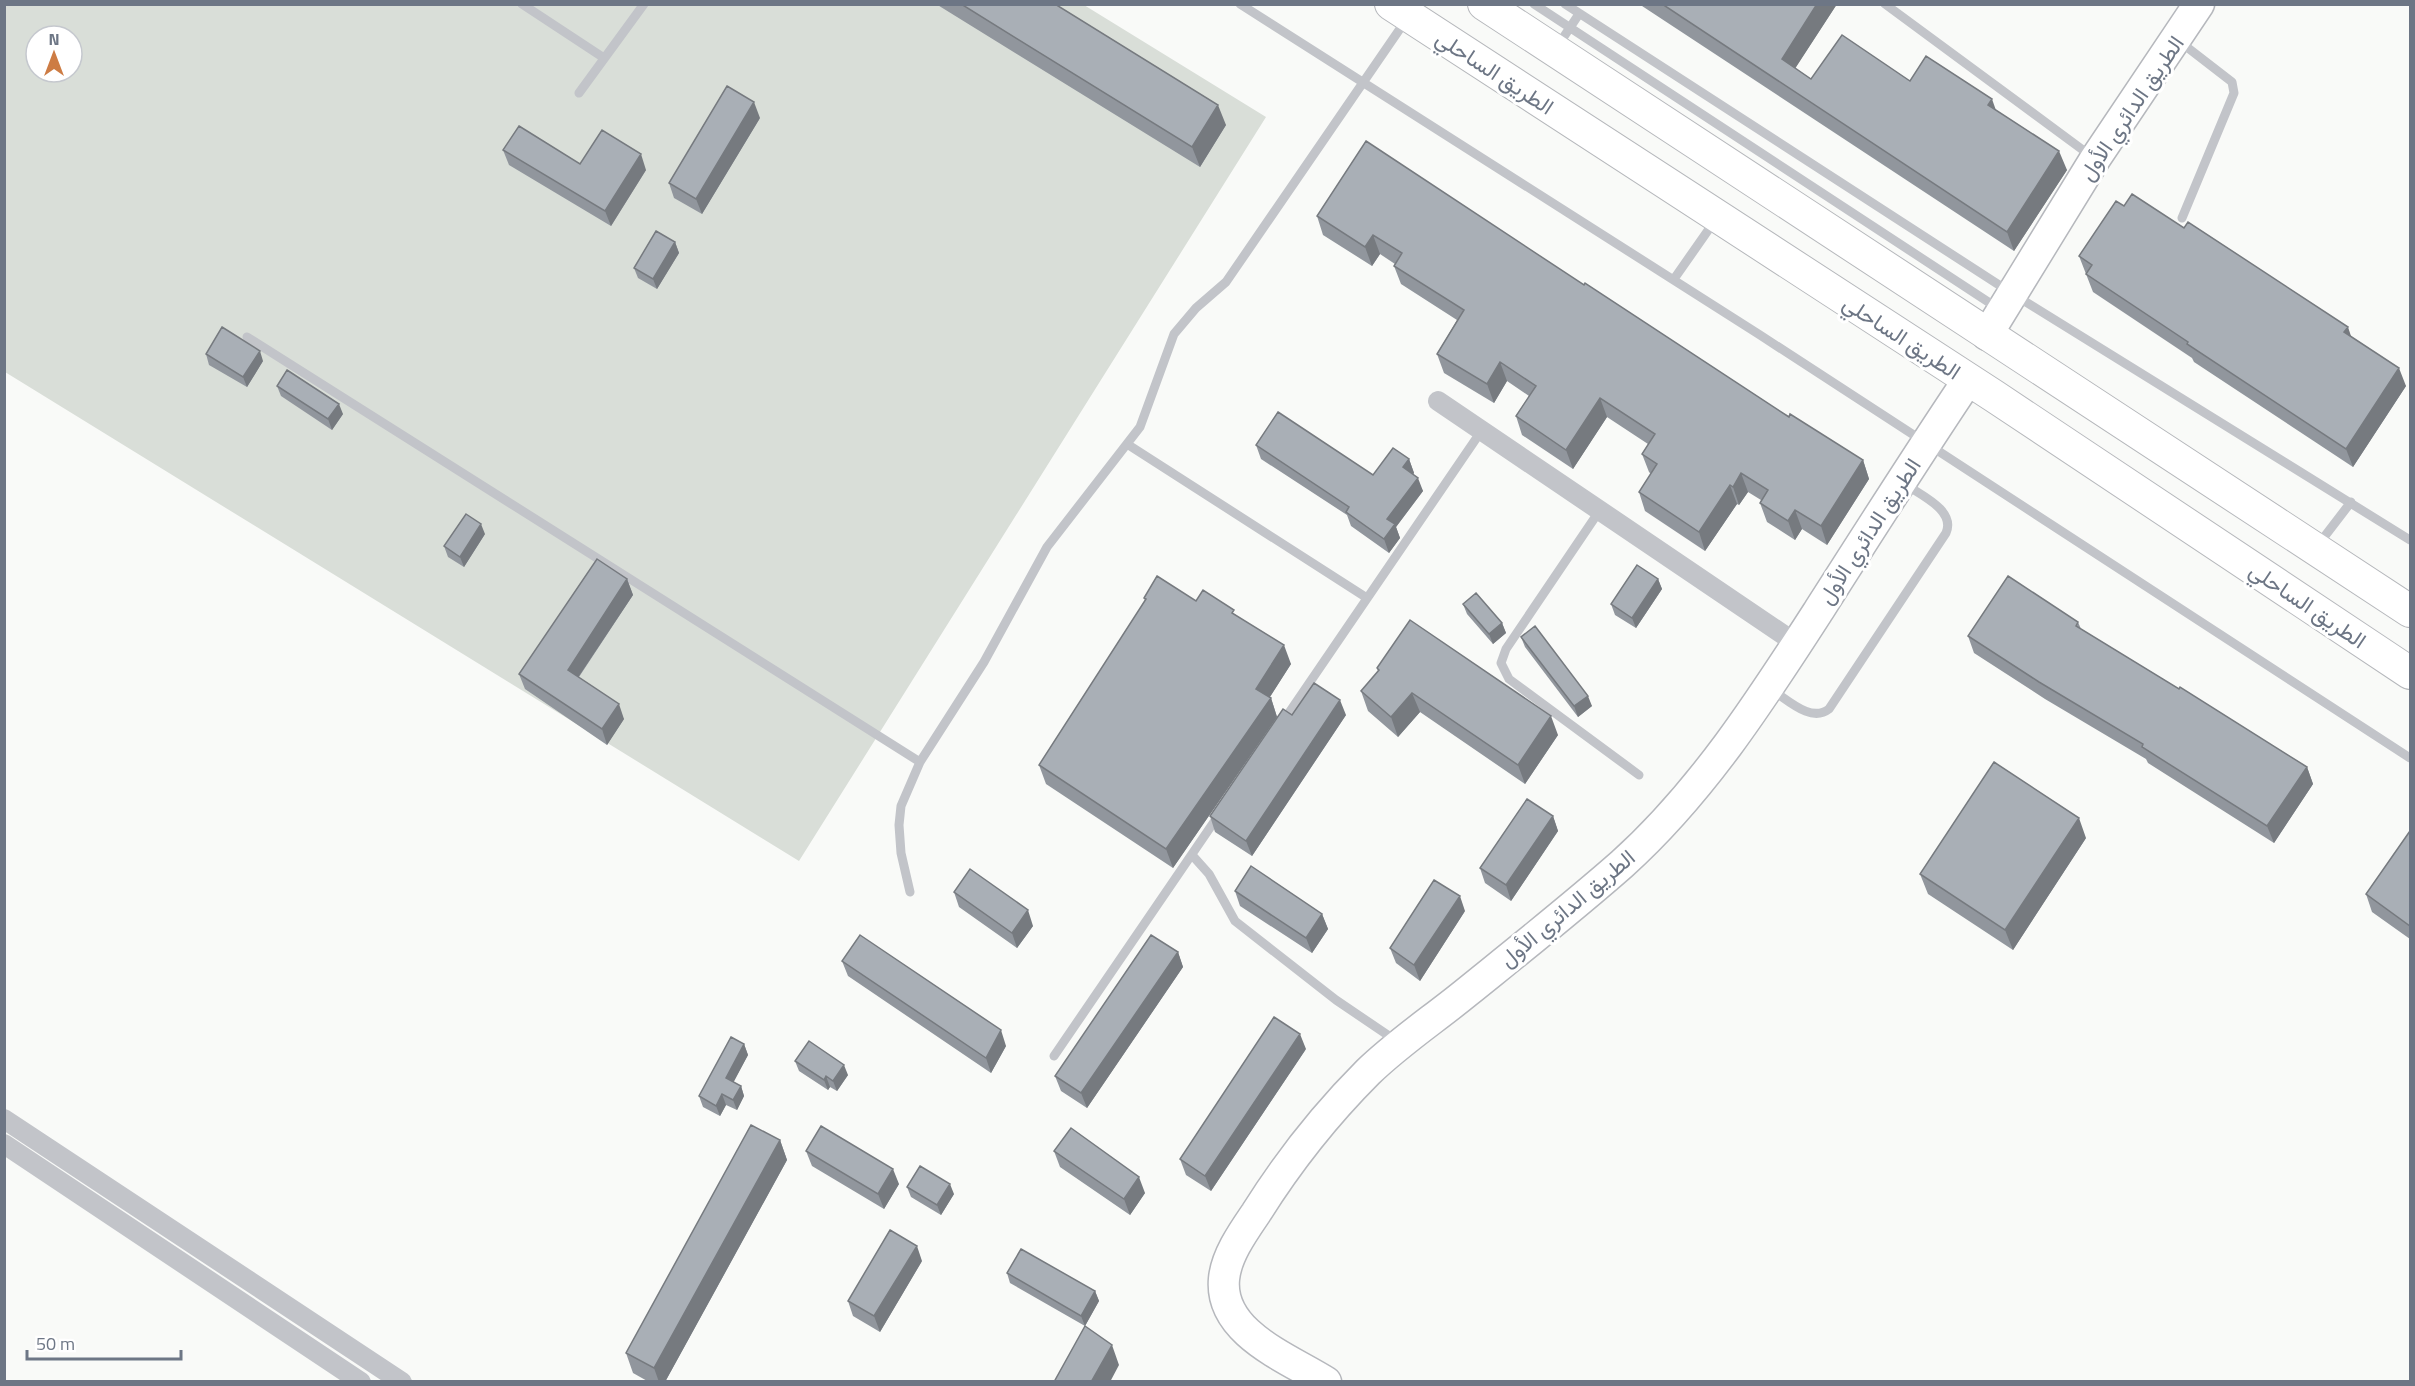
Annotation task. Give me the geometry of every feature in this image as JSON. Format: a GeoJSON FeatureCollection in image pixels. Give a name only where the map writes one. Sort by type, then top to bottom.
{"type":"FeatureCollection","features":[{"type":"Feature","properties":{"kind":"highway"},"geometry":{"type":"LineString","coordinates":[[1484,4],[1562,39],[2001,313],[2315,548],[2410,611]]}},
{"type":"Feature","properties":{"kind":"highway","name":"الطريق الساحلي"},"geometry":{"type":"LineString","coordinates":[[1400,10],[1968,380],[2410,673]]}},
{"type":"Feature","properties":{"kind":"main road","name":"الطريق الدائري الأول"},"geometry":{"type":"LineString","coordinates":[[2001,313],[2095,159],[2199,4]]}},
{"type":"Feature","properties":{"kind":"main road","name":"الطريق الدائري الأول"},"geometry":{"type":"LineString","coordinates":[[1326,1382],[1244,1331],[1226,1302],[1226,1270],[1248,1226],[1290,1161],[1341,1100],[1400,1044],[1465,994],[1623,863],[1696,785],[1797,644],[1968,380]]}},
{"type":"Feature","properties":{"kind":"street"},"geometry":{"type":"LineString","coordinates":[[1438,401],[1797,644]]}},
{"type":"Feature","properties":{"kind":"street"},"geometry":{"type":"LineString","coordinates":[[4,1119],[402,1382]]}},
{"type":"Feature","properties":{"kind":"street"},"geometry":{"type":"LineString","coordinates":[[4,1144],[361,1382]]}},
{"type":"Feature","properties":{"kind":"lane"},"geometry":{"type":"LineString","coordinates":[[522,4],[604,58]]}},
{"type":"Feature","properties":{"kind":"lane"},"geometry":{"type":"LineString","coordinates":[[579,93],[644,4]]}},
{"type":"Feature","properties":{"kind":"lane"},"geometry":{"type":"LineString","coordinates":[[1240,4],[1927,442],[2410,758]]}},
{"type":"Feature","properties":{"kind":"lane"},"geometry":{"type":"LineString","coordinates":[[1534,4],[1562,39],[1579,14]]}},
{"type":"Feature","properties":{"kind":"lane"},"geometry":{"type":"LineString","coordinates":[[1565,4],[2001,313],[2351,502],[2410,540]]}},
{"type":"Feature","properties":{"kind":"lane"},"geometry":{"type":"LineString","coordinates":[[1885,4],[2095,159]]}},
{"type":"Feature","properties":{"kind":"lane"},"geometry":{"type":"LineString","coordinates":[[910,892],[901,853],[899,825],[901,806],[920,762],[984,662],[1047,548],[1140,427],[1174,334],[1190,315],[1226,282],[1363,81],[1400,10]]}},
{"type":"Feature","properties":{"kind":"lane"},"geometry":{"type":"LineString","coordinates":[[2177,39],[2232,82],[2234,93],[2182,218]]}},
{"type":"Feature","properties":{"kind":"lane"},"geometry":{"type":"LineString","coordinates":[[1674,279],[1717,217]]}},
{"type":"Feature","properties":{"kind":"lane"},"geometry":{"type":"LineString","coordinates":[[247,337],[920,762]]}},
{"type":"Feature","properties":{"kind":"lane"},"geometry":{"type":"LineString","coordinates":[[1278,729],[1482,430]]}},
{"type":"Feature","properties":{"kind":"lane"},"geometry":{"type":"LineString","coordinates":[[1127,444],[1367,598]]}},
{"type":"Feature","properties":{"kind":"lane"},"geometry":{"type":"LineString","coordinates":[[1768,687],[1808,713],[1819,714],[1829,709],[1946,533],[1948,522],[1943,511],[1901,482]]}},
{"type":"Feature","properties":{"kind":"lane"},"geometry":{"type":"LineString","coordinates":[[2315,548],[2327,536],[2351,502]]}},
{"type":"Feature","properties":{"kind":"lane"},"geometry":{"type":"LineString","coordinates":[[1600,510],[1506,650],[1501,663],[1509,680],[1639,775]]}},
{"type":"Feature","properties":{"kind":"lane"},"geometry":{"type":"LineString","coordinates":[[1054,1056],[1225,806]]}},
{"type":"Feature","properties":{"kind":"lane"},"geometry":{"type":"LineString","coordinates":[[1192,855],[1209,874],[1235,921],[1336,999],[1400,1044]]}},
{"type":"Feature","properties":{"kind":"shaded area"},"geometry":{"type":"Polygon","coordinates":[[[4,5],[1084,5],[1266,117],[799,861],[5,372],[4,5]]]}},
{"type":"Feature","properties":{"kind":"building"},"geometry":{"type":"Polygon","coordinates":[[[961,4],[1055,4],[1218,105],[1192,147],[961,4]]]}},
{"type":"Feature","properties":{"kind":"building"},"geometry":{"type":"Polygon","coordinates":[[[1662,4],[1817,4],[1782,59],[1811,79],[1842,35],[1910,81],[1926,56],[1992,99],[1988,105],[2059,151],[2007,232],[1662,4]]]}},
{"type":"Feature","properties":{"kind":"building"},"geometry":{"type":"Polygon","coordinates":[[[727,86],[754,102],[696,199],[669,183],[727,86]]]}},
{"type":"Feature","properties":{"kind":"building"},"geometry":{"type":"Polygon","coordinates":[[[519,126],[580,164],[602,130],[641,154],[605,211],[503,150],[519,126]]]}},
{"type":"Feature","properties":{"kind":"building"},"geometry":{"type":"Polygon","coordinates":[[[1366,141],[1789,417],[1790,414],[1863,460],[1821,526],[1795,510],[1788,521],[1760,503],[1768,490],[1741,473],[1733,487],[1730,485],[1699,532],[1639,492],[1657,464],[1642,454],[1655,434],[1600,398],[1566,450],[1516,416],[1536,386],[1500,362],[1487,384],[1437,354],[1464,310],[1394,266],[1402,253],[1373,235],[1365,247],[1317,216],[1366,141]]]}},
{"type":"Feature","properties":{"kind":"building"},"geometry":{"type":"Polygon","coordinates":[[[2132,194],[2184,228],[2188,222],[2348,327],[2344,332],[2399,368],[2346,449],[2086,274],[2092,265],[2079,256],[2116,201],[2124,206],[2132,194]]]}},
{"type":"Feature","properties":{"kind":"building"},"geometry":{"type":"Polygon","coordinates":[[[656,231],[675,242],[653,279],[634,268],[656,231]]]}},
{"type":"Feature","properties":{"kind":"building"},"geometry":{"type":"Polygon","coordinates":[[[222,327],[260,351],[243,377],[206,354],[222,327]]]}},
{"type":"Feature","properties":{"kind":"building"},"geometry":{"type":"Polygon","coordinates":[[[287,370],[339,404],[328,419],[277,386],[287,370]]]}},
{"type":"Feature","properties":{"kind":"building"},"geometry":{"type":"Polygon","coordinates":[[[1278,412],[1373,475],[1393,448],[1409,459],[1403,467],[1418,478],[1387,519],[1395,524],[1384,539],[1346,512],[1349,507],[1256,445],[1278,412]]]}},
{"type":"Feature","properties":{"kind":"building"},"geometry":{"type":"Polygon","coordinates":[[[466,514],[481,524],[460,557],[444,546],[466,514]]]}},
{"type":"Feature","properties":{"kind":"building"},"geometry":{"type":"Polygon","coordinates":[[[597,559],[627,579],[568,670],[619,704],[602,729],[519,674],[597,559]]]}},
{"type":"Feature","properties":{"kind":"building"},"geometry":{"type":"Polygon","coordinates":[[[1637,565],[1658,579],[1632,618],[1611,604],[1637,565]]]}},
{"type":"Feature","properties":{"kind":"building"},"geometry":{"type":"Polygon","coordinates":[[[1157,576],[1196,601],[1203,590],[1234,610],[1232,613],[1284,645],[1256,689],[1271,698],[1166,849],[1039,765],[1146,599],[1144,598],[1157,576]]]}},
{"type":"Feature","properties":{"kind":"building"},"geometry":{"type":"Polygon","coordinates":[[[2008,576],[2078,622],[2076,626],[2179,689],[2180,687],[2307,767],[2267,826],[2142,747],[2143,744],[2039,682],[1968,636],[2008,576]]]}},
{"type":"Feature","properties":{"kind":"building"},"geometry":{"type":"Polygon","coordinates":[[[1476,593],[1502,623],[1489,634],[1463,604],[1476,593]]]}},
{"type":"Feature","properties":{"kind":"building"},"geometry":{"type":"Polygon","coordinates":[[[1410,620],[1551,716],[1518,765],[1412,693],[1391,717],[1361,691],[1379,670],[1377,668],[1410,620]]]}},
{"type":"Feature","properties":{"kind":"building"},"geometry":{"type":"Polygon","coordinates":[[[1535,626],[1588,696],[1574,706],[1521,637],[1535,626]]]}},
{"type":"Feature","properties":{"kind":"building"},"geometry":{"type":"Polygon","coordinates":[[[1314,683],[1340,700],[1246,841],[1210,816],[1283,709],[1292,715],[1314,683]]]}},
{"type":"Feature","properties":{"kind":"building"},"geometry":{"type":"Polygon","coordinates":[[[1994,762],[2079,818],[2005,930],[1920,874],[1994,762]]]}},
{"type":"Feature","properties":{"kind":"building"},"geometry":{"type":"Polygon","coordinates":[[[1527,799],[1553,816],[1506,885],[1480,868],[1527,799]]]}},
{"type":"Feature","properties":{"kind":"building"},"geometry":{"type":"Polygon","coordinates":[[[2410,831],[2410,926],[2366,894],[2410,831]]]}},
{"type":"Feature","properties":{"kind":"building"},"geometry":{"type":"Polygon","coordinates":[[[1251,866],[1322,914],[1306,938],[1235,891],[1251,866]]]}},
{"type":"Feature","properties":{"kind":"building"},"geometry":{"type":"Polygon","coordinates":[[[970,869],[1028,910],[1012,933],[954,892],[970,869]]]}},
{"type":"Feature","properties":{"kind":"building"},"geometry":{"type":"Polygon","coordinates":[[[1434,880],[1460,896],[1414,965],[1390,948],[1434,880]]]}},
{"type":"Feature","properties":{"kind":"building"},"geometry":{"type":"Polygon","coordinates":[[[860,935],[1001,1030],[986,1058],[842,961],[860,935]]]}},
{"type":"Feature","properties":{"kind":"building"},"geometry":{"type":"Polygon","coordinates":[[[1151,935],[1178,952],[1081,1093],[1055,1076],[1151,935]]]}},
{"type":"Feature","properties":{"kind":"building"},"geometry":{"type":"Polygon","coordinates":[[[1274,1017],[1300,1034],[1205,1176],[1180,1159],[1274,1017]]]}},
{"type":"Feature","properties":{"kind":"building"},"geometry":{"type":"Polygon","coordinates":[[[731,1037],[744,1044],[726,1078],[741,1086],[733,1100],[722,1094],[716,1106],[699,1096],[731,1037]]]}},
{"type":"Feature","properties":{"kind":"building"},"geometry":{"type":"Polygon","coordinates":[[[809,1041],[844,1065],[833,1081],[826,1076],[824,1080],[795,1061],[809,1041]]]}},
{"type":"Feature","properties":{"kind":"building"},"geometry":{"type":"Polygon","coordinates":[[[751,1125],[780,1140],[654,1368],[626,1353],[751,1125]]]}},
{"type":"Feature","properties":{"kind":"building"},"geometry":{"type":"Polygon","coordinates":[[[821,1126],[893,1169],[878,1194],[806,1151],[821,1126]]]}},
{"type":"Feature","properties":{"kind":"building"},"geometry":{"type":"Polygon","coordinates":[[[1071,1128],[1139,1177],[1124,1199],[1054,1151],[1071,1128]]]}},
{"type":"Feature","properties":{"kind":"building"},"geometry":{"type":"Polygon","coordinates":[[[920,1166],[950,1184],[937,1205],[907,1187],[920,1166]]]}},
{"type":"Feature","properties":{"kind":"building"},"geometry":{"type":"Polygon","coordinates":[[[890,1230],[917,1246],[874,1316],[848,1301],[890,1230]]]}},
{"type":"Feature","properties":{"kind":"building"},"geometry":{"type":"Polygon","coordinates":[[[1021,1249],[1095,1291],[1081,1316],[1007,1273],[1021,1249]]]}},
{"type":"Feature","properties":{"kind":"building"},"geometry":{"type":"Polygon","coordinates":[[[1085,1326],[1112,1345],[1091,1382],[1054,1382],[1085,1326]]]}}]}
